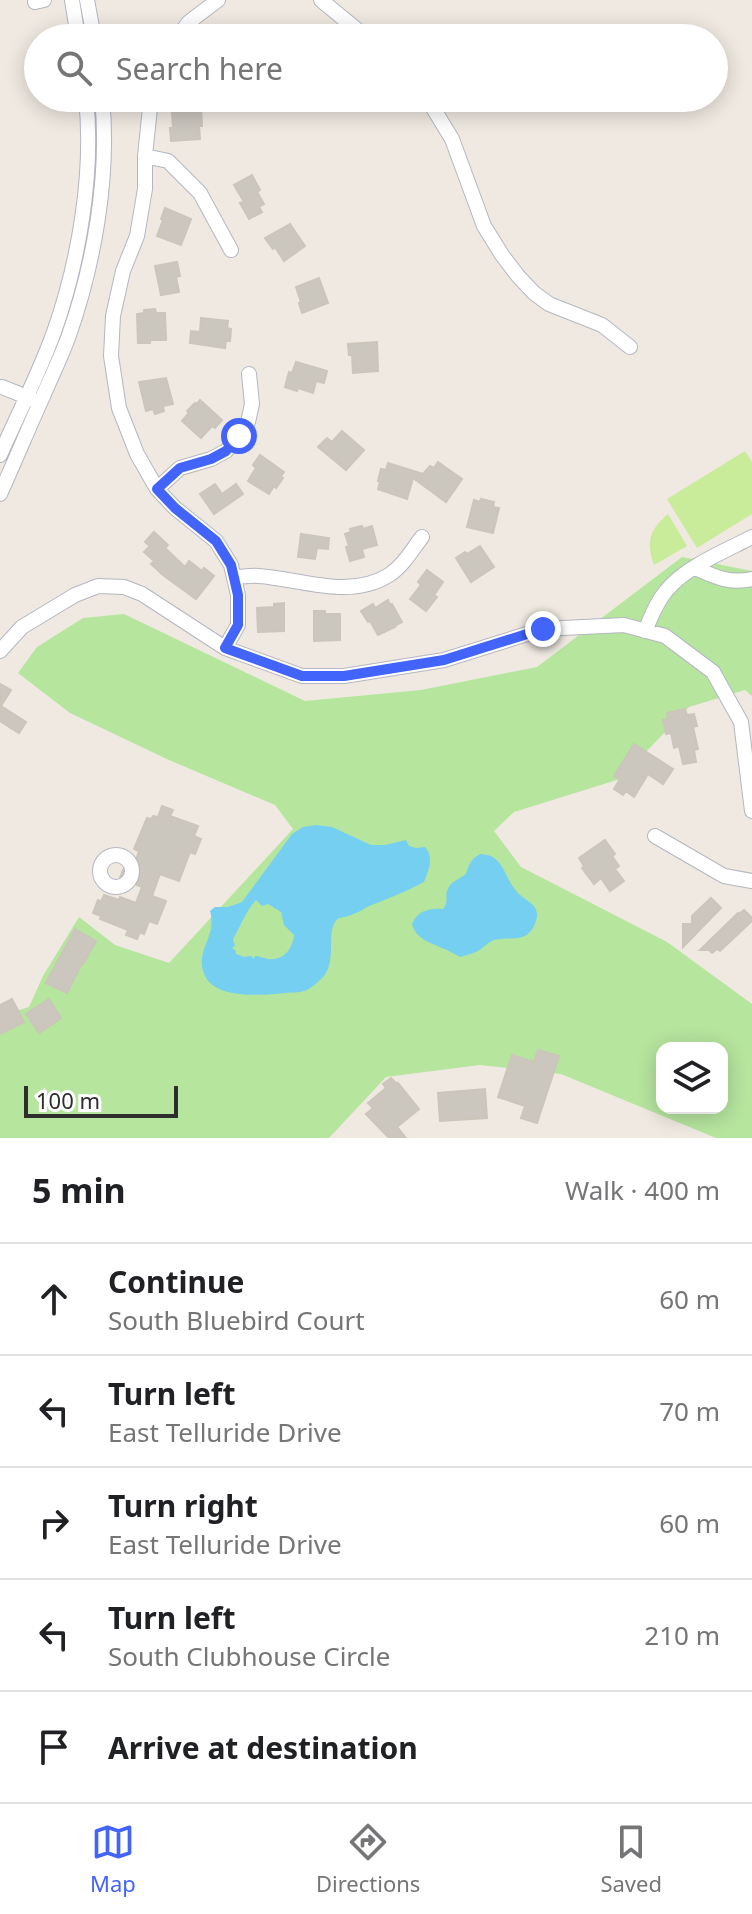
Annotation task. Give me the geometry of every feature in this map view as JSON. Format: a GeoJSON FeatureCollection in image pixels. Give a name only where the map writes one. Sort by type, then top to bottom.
{"type":"FeatureCollection","features":[{"type":"Feature","properties":{"kind":"street"},"geometry":{"type":"LineString","coordinates":[[72,0],[76,24]]}},
{"type":"Feature","properties":{"kind":"street"},"geometry":{"type":"LineString","coordinates":[[87,0],[91,24]]}},
{"type":"Feature","properties":{"kind":"street"},"geometry":{"type":"LineString","coordinates":[[188,24],[218,0]]}},
{"type":"Feature","properties":{"kind":"street"},"geometry":{"type":"LineString","coordinates":[[321,0],[350,24]]}},
{"type":"Feature","properties":{"kind":"street"},"geometry":{"type":"LineString","coordinates":[[0,455],[53,334],[68,287],[81,224],[88,112]]}},
{"type":"Feature","properties":{"kind":"street"},"geometry":{"type":"LineString","coordinates":[[0,494],[68,339],[83,291],[96,227],[102,175],[103,112]]}},
{"type":"Feature","properties":{"kind":"street"},"geometry":{"type":"LineString","coordinates":[[150,112],[145,189],[137,236],[123,271],[113,316],[111,356],[119,408],[137,454],[157,489],[216,541],[231,565],[238,595],[238,625],[225,648]]}},
{"type":"Feature","properties":{"kind":"street"},"geometry":{"type":"LineString","coordinates":[[436,112],[452,139],[484,226],[518,276],[549,304],[602,325],[630,347]]}},
{"type":"Feature","properties":{"kind":"street"},"geometry":{"type":"LineString","coordinates":[[145,156],[168,161],[200,193],[231,250]]}},
{"type":"Feature","properties":{"kind":"street"},"geometry":{"type":"LineString","coordinates":[[157,489],[180,468],[226,451],[239,436],[248,422],[252,404],[249,374]]}},
{"type":"Feature","properties":{"kind":"street"},"geometry":{"type":"LineString","coordinates":[[2,387],[40,402]]}},
{"type":"Feature","properties":{"kind":"street"},"geometry":{"type":"LineString","coordinates":[[234,577],[256,575],[338,587],[366,584],[396,569],[422,537]]}},
{"type":"Feature","properties":{"kind":"street"},"geometry":{"type":"LineString","coordinates":[[645,631],[654,609],[668,589],[695,568],[752,537]]}},
{"type":"Feature","properties":{"kind":"street"},"geometry":{"type":"LineString","coordinates":[[695,568],[731,582],[752,579]]}},
{"type":"Feature","properties":{"kind":"street"},"geometry":{"type":"LineString","coordinates":[[0,651],[22,627],[48,609],[98,586],[124,587],[142,594],[225,648],[302,676],[344,676],[444,660],[543,629],[624,625],[665,636],[713,672],[741,722],[752,811]]}},
{"type":"Feature","properties":{"kind":"street"},"geometry":{"type":"LineString","coordinates":[[655,836],[724,876],[752,881]]}},
{"type":"Feature","properties":{"kind":"green space"},"geometry":{"type":"Polygon","coordinates":[[[745,451],[752,462],[752,514],[697,548],[667,499],[745,451]]]}},
{"type":"Feature","properties":{"kind":"green space"},"geometry":{"type":"Polygon","coordinates":[[[668,514],[687,546],[654,565],[651,537],[668,514]]]}},
{"type":"Feature","properties":{"kind":"green space"},"geometry":{"type":"Polygon","coordinates":[[[682,557],[752,571],[752,696],[745,690],[689,707],[620,779],[514,812],[494,831],[521,867],[667,942],[752,1004],[752,1138],[716,1138],[658,1114],[728,1114],[728,1042],[656,1042],[656,1113],[561,1074],[480,1065],[386,1077],[329,1138],[0,1138],[0,1016],[29,1007],[43,976],[79,917],[115,945],[169,963],[293,829],[275,805],[70,713],[18,673],[37,647],[83,618],[124,614],[305,701],[421,690],[537,667],[682,557]]]}},
{"type":"Feature","properties":{"kind":"water"},"geometry":{"type":"Polygon","coordinates":[[[303,827],[332,827],[371,845],[406,840],[409,846],[425,847],[430,859],[424,882],[339,918],[332,929],[328,969],[307,990],[254,995],[220,989],[211,984],[202,967],[203,951],[211,929],[210,911],[215,907],[242,902],[292,834],[303,827]],[[256,900],[246,914],[233,939],[235,946],[232,948],[236,954],[254,959],[255,956],[273,959],[283,956],[289,949],[294,935],[284,925],[281,912],[268,904],[262,906],[256,900]]]}},
{"type":"Feature","properties":{"kind":"water"},"geometry":{"type":"Polygon","coordinates":[[[480,854],[499,862],[517,892],[535,907],[536,921],[523,937],[494,940],[478,951],[460,957],[424,939],[412,924],[425,911],[443,909],[448,888],[466,874],[471,862],[480,854]]]}},
{"type":"Feature","properties":{"kind":"building"},"geometry":{"type":"Polygon","coordinates":[[[172,112],[201,112],[200,139],[171,141],[170,128],[173,128],[172,112]]]}},
{"type":"Feature","properties":{"kind":"building"},"geometry":{"type":"Polygon","coordinates":[[[252,175],[264,204],[259,207],[262,212],[249,219],[234,185],[252,175]]]}},
{"type":"Feature","properties":{"kind":"building"},"geometry":{"type":"Polygon","coordinates":[[[165,208],[191,219],[181,245],[157,236],[165,208]]]}},
{"type":"Feature","properties":{"kind":"building"},"geometry":{"type":"Polygon","coordinates":[[[290,224],[305,246],[284,261],[265,238],[290,224]]]}},
{"type":"Feature","properties":{"kind":"building"},"geometry":{"type":"Polygon","coordinates":[[[177,262],[179,292],[161,295],[155,266],[177,262]]]}},
{"type":"Feature","properties":{"kind":"building"},"geometry":{"type":"Polygon","coordinates":[[[319,278],[328,303],[302,313],[296,287],[319,278]]]}},
{"type":"Feature","properties":{"kind":"building"},"geometry":{"type":"Polygon","coordinates":[[[155,309],[156,313],[165,313],[166,340],[138,343],[137,314],[155,309]]]}},
{"type":"Feature","properties":{"kind":"building"},"geometry":{"type":"Polygon","coordinates":[[[201,318],[228,321],[230,341],[226,341],[225,348],[190,343],[191,331],[200,332],[201,318]]]}},
{"type":"Feature","properties":{"kind":"building"},"geometry":{"type":"Polygon","coordinates":[[[377,342],[378,371],[353,373],[348,344],[377,342]]]}},
{"type":"Feature","properties":{"kind":"building"},"geometry":{"type":"Polygon","coordinates":[[[296,362],[327,371],[324,383],[316,381],[313,393],[285,387],[296,362]]]}},
{"type":"Feature","properties":{"kind":"building"},"geometry":{"type":"Polygon","coordinates":[[[166,378],[173,404],[163,406],[164,411],[155,414],[153,409],[146,411],[139,382],[166,378]]]}},
{"type":"Feature","properties":{"kind":"building"},"geometry":{"type":"Polygon","coordinates":[[[200,400],[222,420],[201,438],[182,421],[189,413],[187,411],[200,400]]]}},
{"type":"Feature","properties":{"kind":"building"},"geometry":{"type":"Polygon","coordinates":[[[342,431],[364,450],[346,470],[318,447],[327,438],[332,442],[342,431]]]}},
{"type":"Feature","properties":{"kind":"building"},"geometry":{"type":"Polygon","coordinates":[[[260,455],[284,472],[283,478],[269,494],[248,481],[260,455]]]}},
{"type":"Feature","properties":{"kind":"building"},"geometry":{"type":"Polygon","coordinates":[[[438,462],[462,479],[446,502],[413,478],[407,499],[378,489],[381,469],[386,470],[388,463],[423,474],[438,462]]]}},
{"type":"Feature","properties":{"kind":"building"},"geometry":{"type":"Polygon","coordinates":[[[215,484],[222,494],[236,484],[243,494],[214,514],[200,494],[215,484]]]}},
{"type":"Feature","properties":{"kind":"building"},"geometry":{"type":"Polygon","coordinates":[[[481,499],[494,502],[493,507],[499,508],[493,533],[467,527],[474,500],[480,502],[481,499]]]}},
{"type":"Feature","properties":{"kind":"building"},"geometry":{"type":"Polygon","coordinates":[[[362,526],[363,529],[372,526],[377,545],[362,549],[364,557],[350,561],[345,534],[362,526]]]}},
{"type":"Feature","properties":{"kind":"building"},"geometry":{"type":"Polygon","coordinates":[[[154,532],[185,567],[189,561],[214,576],[196,599],[151,564],[154,561],[144,552],[150,546],[145,542],[154,532]]]}},
{"type":"Feature","properties":{"kind":"building"},"geometry":{"type":"Polygon","coordinates":[[[301,534],[329,538],[328,549],[317,548],[315,559],[298,557],[301,534]]]}},
{"type":"Feature","properties":{"kind":"building"},"geometry":{"type":"Polygon","coordinates":[[[480,546],[494,567],[471,582],[456,558],[480,546]]]}},
{"type":"Feature","properties":{"kind":"building"},"geometry":{"type":"Polygon","coordinates":[[[427,570],[443,582],[434,595],[437,597],[426,611],[410,599],[421,585],[418,582],[427,570]]]}},
{"type":"Feature","properties":{"kind":"building"},"geometry":{"type":"Polygon","coordinates":[[[388,600],[402,622],[378,635],[361,611],[373,604],[375,608],[388,600]]]}},
{"type":"Feature","properties":{"kind":"building"},"geometry":{"type":"Polygon","coordinates":[[[284,603],[284,631],[258,632],[257,608],[284,603]]]}},
{"type":"Feature","properties":{"kind":"building"},"geometry":{"type":"Polygon","coordinates":[[[314,611],[340,614],[340,640],[314,641],[314,611]]]}},
{"type":"Feature","properties":{"kind":"building"},"geometry":{"type":"Polygon","coordinates":[[[0,684],[11,690],[1,706],[26,722],[19,733],[0,721],[0,684]]]}},
{"type":"Feature","properties":{"kind":"building"},"geometry":{"type":"Polygon","coordinates":[[[685,709],[687,715],[694,714],[697,726],[693,727],[698,749],[694,750],[696,762],[683,764],[679,746],[674,748],[671,733],[666,734],[663,720],[668,719],[667,713],[685,709]]]}},
{"type":"Feature","properties":{"kind":"building"},"geometry":{"type":"Polygon","coordinates":[[[634,744],[673,769],[663,784],[648,774],[634,797],[626,791],[623,795],[614,789],[620,779],[614,776],[634,744]]]}},
{"type":"Feature","properties":{"kind":"building"},"geometry":{"type":"Polygon","coordinates":[[[162,806],[173,810],[170,816],[198,826],[194,836],[201,839],[195,854],[190,852],[179,881],[160,874],[152,896],[166,901],[157,924],[149,921],[144,934],[140,932],[137,939],[126,935],[128,930],[93,913],[98,900],[101,902],[104,895],[136,903],[142,887],[120,878],[125,865],[133,868],[139,851],[134,849],[147,818],[158,817],[162,806]]]}},
{"type":"Feature","properties":{"kind":"building"},"geometry":{"type":"Polygon","coordinates":[[[605,840],[615,854],[612,856],[619,866],[615,869],[624,881],[610,891],[601,878],[594,884],[579,858],[605,840]]]}},
{"type":"Feature","properties":{"kind":"building"},"geometry":{"type":"Polygon","coordinates":[[[711,898],[721,908],[683,947],[683,924],[692,924],[692,916],[711,898]]]}},
{"type":"Feature","properties":{"kind":"building"},"geometry":{"type":"Polygon","coordinates":[[[744,910],[752,921],[720,951],[700,950],[738,913],[744,910]]]}},
{"type":"Feature","properties":{"kind":"building"},"geometry":{"type":"Polygon","coordinates":[[[75,929],[96,941],[67,993],[46,983],[75,929]]]}},
{"type":"Feature","properties":{"kind":"building"},"geometry":{"type":"Polygon","coordinates":[[[12,999],[24,1022],[0,1034],[0,1005],[12,999]]]}},
{"type":"Feature","properties":{"kind":"building"},"geometry":{"type":"Polygon","coordinates":[[[49,999],[61,1018],[39,1033],[26,1014],[49,999]]]}},
{"type":"Feature","properties":{"kind":"building"},"geometry":{"type":"Polygon","coordinates":[[[538,1050],[559,1056],[537,1123],[521,1118],[525,1106],[498,1097],[512,1055],[534,1062],[538,1050]]]}},
{"type":"Feature","properties":{"kind":"building"},"geometry":{"type":"Polygon","coordinates":[[[391,1078],[419,1109],[397,1127],[406,1138],[389,1138],[366,1114],[373,1108],[368,1103],[386,1088],[383,1084],[391,1078]]]}},
{"type":"Feature","properties":{"kind":"building"},"geometry":{"type":"Polygon","coordinates":[[[485,1089],[487,1118],[440,1121],[438,1093],[485,1089]]]}},
{"type":"Feature","properties":{"kind":"route"},"geometry":{"type":"LineString","coordinates":[[239,436],[226,451],[180,468],[157,489],[216,541],[231,565],[238,595],[238,625],[225,648],[302,676],[344,676],[444,660],[543,629]]}}]}
